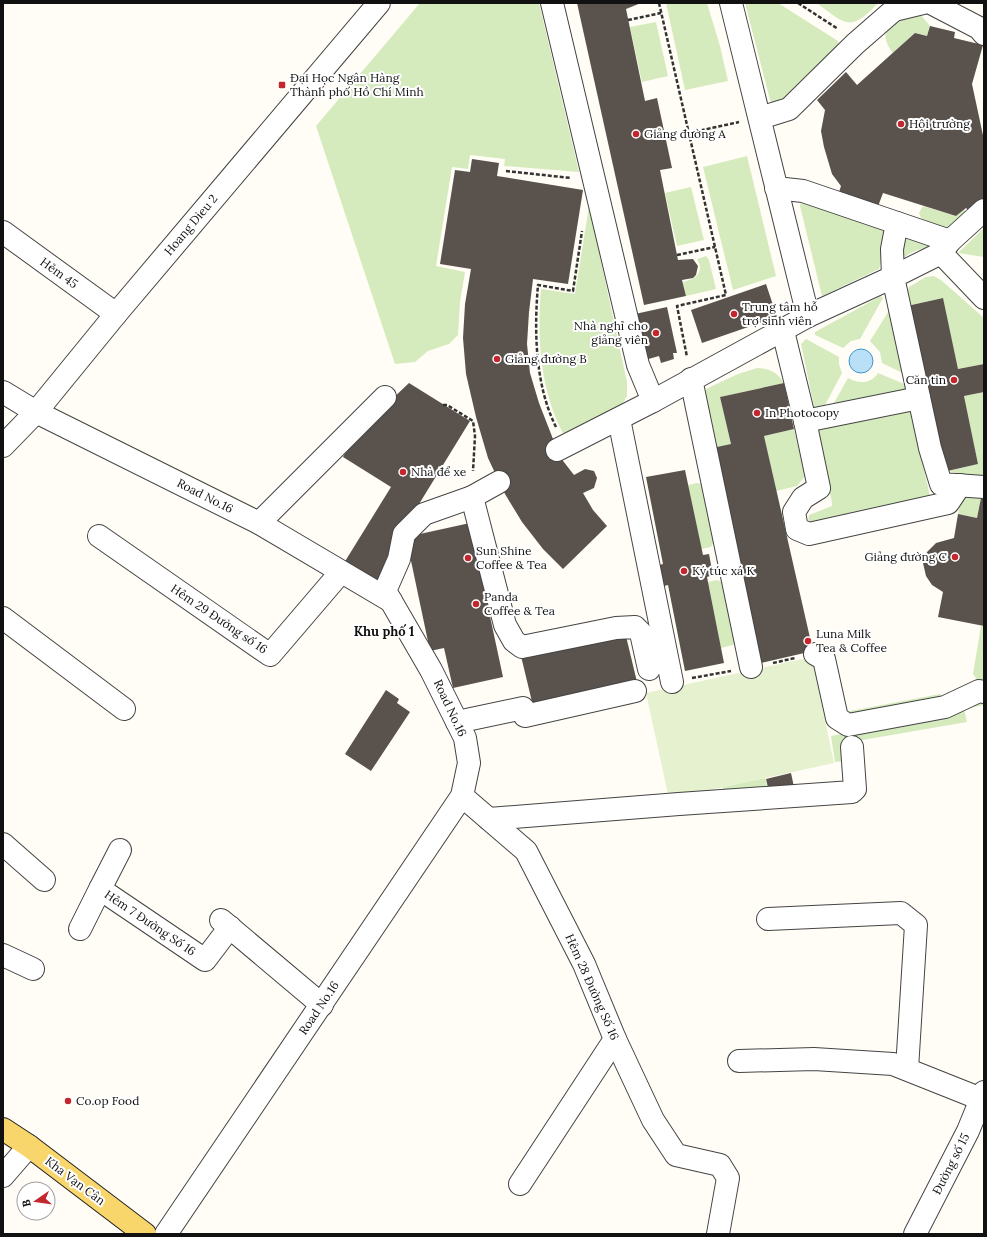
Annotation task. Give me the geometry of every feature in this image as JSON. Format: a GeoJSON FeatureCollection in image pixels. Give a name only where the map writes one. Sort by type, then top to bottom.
{"type":"FeatureCollection","features":[{"type":"Feature","properties":{"kind":"main road","name":"Kha Vạn Cân"},"geometry":{"type":"LineString","coordinates":[[3,1129],[29,1146],[145,1234]]}},
{"type":"Feature","properties":{"kind":"street","name":"Hoang Dieu 2"},"geometry":{"type":"LineString","coordinates":[[3,446],[36,412],[116,314],[379,3]]}},
{"type":"Feature","properties":{"kind":"street"},"geometry":{"type":"LineString","coordinates":[[552,3],[638,365],[653,401]]}},
{"type":"Feature","properties":{"kind":"street"},"geometry":{"type":"LineString","coordinates":[[731,3],[808,316]]}},
{"type":"Feature","properties":{"kind":"street"},"geometry":{"type":"LineString","coordinates":[[760,118],[789,109],[855,44],[894,10],[924,3]]}},
{"type":"Feature","properties":{"kind":"street"},"geometry":{"type":"LineString","coordinates":[[931,3],[979,28],[984,34]]}},
{"type":"Feature","properties":{"kind":"street"},"geometry":{"type":"LineString","coordinates":[[776,188],[803,191],[897,223],[946,247],[984,298]]}},
{"type":"Feature","properties":{"kind":"street"},"geometry":{"type":"LineString","coordinates":[[562,448],[653,401],[808,316],[893,278],[946,247],[984,210]]}},
{"type":"Feature","properties":{"kind":"street"},"geometry":{"type":"LineString","coordinates":[[897,223],[892,249],[893,278],[930,448],[941,484],[984,487]]}},
{"type":"Feature","properties":{"kind":"street","name":"Hẻm 45"},"geometry":{"type":"LineString","coordinates":[[3,232],[116,314]]}},
{"type":"Feature","properties":{"kind":"street"},"geometry":{"type":"LineString","coordinates":[[783,331],[805,421],[818,488],[803,498],[794,512],[798,529],[809,534],[948,503],[960,485]]}},
{"type":"Feature","properties":{"kind":"street"},"geometry":{"type":"LineString","coordinates":[[691,380],[751,667]]}},
{"type":"Feature","properties":{"kind":"street","name":"Road No.16"},"geometry":{"type":"LineString","coordinates":[[3,392],[36,412],[259,523],[391,601],[432,670],[465,738],[469,763],[462,796],[166,1234]]}},
{"type":"Feature","properties":{"kind":"street"},"geometry":{"type":"LineString","coordinates":[[259,523],[384,397]]}},
{"type":"Feature","properties":{"kind":"street"},"geometry":{"type":"LineString","coordinates":[[805,421],[919,398]]}},
{"type":"Feature","properties":{"kind":"street"},"geometry":{"type":"LineString","coordinates":[[619,419],[672,682]]}},
{"type":"Feature","properties":{"kind":"street"},"geometry":{"type":"LineString","coordinates":[[391,601],[385,591],[399,559],[404,534],[424,514],[472,497],[499,482]]}},
{"type":"Feature","properties":{"kind":"street"},"geometry":{"type":"LineString","coordinates":[[472,497],[505,625],[514,641],[522,647],[538,645],[616,628],[635,627],[641,633],[649,669]]}},
{"type":"Feature","properties":{"kind":"street","name":"Hẻm 29 Đường số 16"},"geometry":{"type":"LineString","coordinates":[[99,536],[270,655],[341,572]]}},
{"type":"Feature","properties":{"kind":"street"},"geometry":{"type":"LineString","coordinates":[[3,618],[124,709]]}},
{"type":"Feature","properties":{"kind":"street"},"geometry":{"type":"LineString","coordinates":[[815,654],[824,659],[837,718],[848,725],[945,706],[979,691],[984,692]]}},
{"type":"Feature","properties":{"kind":"street"},"geometry":{"type":"LineString","coordinates":[[457,722],[523,708],[525,716],[635,691]]}},
{"type":"Feature","properties":{"kind":"street"},"geometry":{"type":"LineString","coordinates":[[489,819],[852,792],[855,789],[852,747]]}},
{"type":"Feature","properties":{"kind":"street","name":"Hẻm 28 Đường Số 16"},"geometry":{"type":"LineString","coordinates":[[462,796],[526,851],[584,964],[615,1039],[653,1120],[676,1155],[720,1165],[728,1178],[718,1234]]}},
{"type":"Feature","properties":{"kind":"street"},"geometry":{"type":"LineString","coordinates":[[3,844],[44,880]]}},
{"type":"Feature","properties":{"kind":"street","name":"Hẻm 7 Đường Số 16"},"geometry":{"type":"LineString","coordinates":[[80,929],[120,850]]}},
{"type":"Feature","properties":{"kind":"street","name":"Hẻm 7 Đường Số 16"},"geometry":{"type":"LineString","coordinates":[[100,889],[205,960],[225,924],[322,1005]]}},
{"type":"Feature","properties":{"kind":"street"},"geometry":{"type":"LineString","coordinates":[[768,919],[901,913],[916,925],[907,1069]]}},
{"type":"Feature","properties":{"kind":"street"},"geometry":{"type":"LineString","coordinates":[[3,955],[33,969]]}},
{"type":"Feature","properties":{"kind":"street"},"geometry":{"type":"LineString","coordinates":[[520,1184],[615,1039]]}},
{"type":"Feature","properties":{"kind":"street"},"geometry":{"type":"LineString","coordinates":[[739,1061],[814,1059],[894,1064],[982,1095]]}},
{"type":"Feature","properties":{"kind":"street","name":"Đường số 15"},"geometry":{"type":"LineString","coordinates":[[915,1234],[968,1131],[982,1095]]}},
{"type":"Feature","properties":{"kind":"street"},"geometry":{"type":"LineString","coordinates":[[3,1176],[29,1146]]}},
{"type":"Feature","properties":{"kind":"path"},"geometry":{"type":"LineString","coordinates":[[659,3],[726,295],[677,306],[691,380]]}},
{"type":"Feature","properties":{"kind":"path"},"geometry":{"type":"LineString","coordinates":[[798,3],[846,34],[855,44]]}},
{"type":"Feature","properties":{"kind":"path"},"geometry":{"type":"LineString","coordinates":[[628,20],[661,13]]}},
{"type":"Feature","properties":{"kind":"path"},"geometry":{"type":"LineString","coordinates":[[689,133],[760,118]]}},
{"type":"Feature","properties":{"kind":"path"},"geometry":{"type":"LineString","coordinates":[[506,171],[575,178]]}},
{"type":"Feature","properties":{"kind":"path"},"geometry":{"type":"LineString","coordinates":[[562,448],[540,370],[536,342],[538,285],[573,291],[583,224]]}},
{"type":"Feature","properties":{"kind":"path"},"geometry":{"type":"LineString","coordinates":[[677,256],[715,247]]}},
{"type":"Feature","properties":{"kind":"path"},"geometry":{"type":"LineString","coordinates":[[443,405],[447,405],[473,421],[475,436],[472,497]]}},
{"type":"Feature","properties":{"kind":"path"},"geometry":{"type":"LineString","coordinates":[[672,682],[815,654]]}},
{"type":"Feature","properties":{"kind":"green space"},"geometry":{"type":"Polygon","coordinates":[[[420,3],[539,3],[579,172],[504,166],[505,159],[470,155],[468,169],[452,167],[436,266],[465,272],[460,302],[458,335],[449,344],[428,351],[415,362],[395,364],[316,126],[420,3]]]}},
{"type":"Feature","properties":{"kind":"green space"},"geometry":{"type":"Polygon","coordinates":[[[666,3],[707,3],[720,46],[728,81],[685,90],[666,3]]]}},
{"type":"Feature","properties":{"kind":"green space"},"geometry":{"type":"Polygon","coordinates":[[[745,3],[778,3],[838,41],[839,47],[783,102],[773,104],[770,100],[745,3]]]}},
{"type":"Feature","properties":{"kind":"green space"},"geometry":{"type":"Polygon","coordinates":[[[817,3],[877,4],[860,19],[854,22],[847,22],[834,16],[817,3]]]}},
{"type":"Feature","properties":{"kind":"green space"},"geometry":{"type":"Polygon","coordinates":[[[920,14],[930,26],[927,36],[915,33],[893,53],[888,44],[886,36],[887,30],[897,22],[920,14]]]}},
{"type":"Feature","properties":{"kind":"green space"},"geometry":{"type":"Polygon","coordinates":[[[656,22],[668,76],[642,82],[630,27],[656,22]]]}},
{"type":"Feature","properties":{"kind":"green space"},"geometry":{"type":"Polygon","coordinates":[[[747,156],[776,276],[733,290],[703,167],[747,156]]]}},
{"type":"Feature","properties":{"kind":"green space"},"geometry":{"type":"Polygon","coordinates":[[[691,187],[704,240],[677,246],[665,193],[691,187]]]}},
{"type":"Feature","properties":{"kind":"green space"},"geometry":{"type":"Polygon","coordinates":[[[801,201],[889,231],[879,269],[822,296],[800,206],[801,201]]]}},
{"type":"Feature","properties":{"kind":"green space"},"geometry":{"type":"Polygon","coordinates":[[[589,206],[627,382],[627,396],[621,406],[564,435],[550,401],[542,364],[540,345],[541,289],[575,294],[589,206]]]}},
{"type":"Feature","properties":{"kind":"green space"},"geometry":{"type":"Polygon","coordinates":[[[923,206],[956,216],[964,209],[967,215],[951,230],[938,227],[921,218],[919,213],[923,206]]]}},
{"type":"Feature","properties":{"kind":"green space"},"geometry":{"type":"Polygon","coordinates":[[[984,228],[984,257],[958,253],[984,228]]]}},
{"type":"Feature","properties":{"kind":"green space"},"geometry":{"type":"Polygon","coordinates":[[[910,231],[932,247],[912,252],[902,260],[902,235],[910,231]]]}},
{"type":"Feature","properties":{"kind":"green space"},"geometry":{"type":"Polygon","coordinates":[[[706,256],[709,260],[716,289],[686,296],[683,282],[693,279],[699,273],[700,266],[697,259],[706,256]]]}},
{"type":"Feature","properties":{"kind":"green space"},"geometry":{"type":"Polygon","coordinates":[[[934,276],[941,280],[984,318],[984,364],[958,369],[942,298],[907,306],[906,297],[909,287],[926,277],[934,276]]]}},
{"type":"Feature","properties":{"kind":"green space"},"geometry":{"type":"Polygon","coordinates":[[[881,296],[883,298],[860,339],[851,341],[843,348],[815,335],[815,332],[881,296]]]}},
{"type":"Feature","properties":{"kind":"green space"},"geometry":{"type":"Polygon","coordinates":[[[895,301],[911,377],[882,363],[880,352],[870,341],[895,301]]]}},
{"type":"Feature","properties":{"kind":"green space"},"geometry":{"type":"Polygon","coordinates":[[[806,339],[839,357],[839,364],[842,373],[825,405],[818,409],[814,407],[801,344],[806,339]]]}},
{"type":"Feature","properties":{"kind":"green space"},"geometry":{"type":"Polygon","coordinates":[[[757,368],[772,371],[784,383],[720,397],[731,444],[712,448],[701,399],[706,389],[738,374],[757,368]]]}},
{"type":"Feature","properties":{"kind":"green space"},"geometry":{"type":"Polygon","coordinates":[[[878,373],[902,383],[906,386],[905,391],[830,410],[848,378],[864,382],[872,379],[878,373]]]}},
{"type":"Feature","properties":{"kind":"green space"},"geometry":{"type":"Polygon","coordinates":[[[984,392],[984,479],[948,471],[978,464],[964,396],[984,392]]]}},
{"type":"Feature","properties":{"kind":"green space"},"geometry":{"type":"Polygon","coordinates":[[[910,408],[930,496],[808,523],[809,515],[832,506],[816,429],[910,408]]]}},
{"type":"Feature","properties":{"kind":"green space"},"geometry":{"type":"Polygon","coordinates":[[[794,429],[805,476],[797,486],[776,491],[764,436],[794,429]]]}},
{"type":"Feature","properties":{"kind":"green space"},"geometry":{"type":"Polygon","coordinates":[[[697,483],[703,484],[714,542],[711,547],[701,549],[688,485],[697,483]]]}},
{"type":"Feature","properties":{"kind":"green space"},"geometry":{"type":"Polygon","coordinates":[[[962,493],[982,493],[977,518],[958,514],[962,493]]]}},
{"type":"Feature","properties":{"kind":"green space"},"geometry":{"type":"Polygon","coordinates":[[[717,580],[725,583],[737,641],[733,645],[721,648],[708,582],[717,580]]]}},
{"type":"Feature","properties":{"kind":"green space"},"geometry":{"type":"Polygon","coordinates":[[[981,626],[984,626],[984,682],[978,681],[973,674],[981,626]]]}},
{"type":"Feature","properties":{"kind":"green space"},"geometry":{"type":"Polygon","coordinates":[[[812,657],[834,763],[669,799],[646,693],[812,657]]]}},
{"type":"Feature","properties":{"kind":"green space"},"geometry":{"type":"Polygon","coordinates":[[[940,694],[942,697],[851,716],[848,713],[850,711],[940,694]]]}},
{"type":"Feature","properties":{"kind":"green space"},"geometry":{"type":"Polygon","coordinates":[[[984,698],[984,705],[964,709],[967,722],[845,743],[845,761],[835,762],[831,736],[952,712],[984,698]]]}},
{"type":"Feature","properties":{"kind":"green space"},"geometry":{"type":"Polygon","coordinates":[[[765,778],[769,794],[725,797],[723,787],[765,778]]]}},
{"type":"Feature","properties":{"kind":"water"},"geometry":{"type":"Polygon","coordinates":[[[861,349],[869,353],[873,361],[869,369],[861,373],[853,369],[849,361],[853,353],[861,349]]]}},
{"type":"Feature","properties":{"kind":"building","name":"Giảng đường A"},"geometry":{"type":"Polygon","coordinates":[[[577,3],[641,3],[626,9],[645,101],[657,98],[672,168],[660,170],[678,260],[693,259],[698,266],[696,275],[693,278],[682,280],[686,296],[644,305],[577,3]]]}},
{"type":"Feature","properties":{"kind":"building","name":"Hội trường"},"geometry":{"type":"Polygon","coordinates":[[[930,26],[955,32],[954,38],[983,45],[972,84],[984,140],[984,205],[973,215],[966,208],[956,216],[883,193],[877,209],[838,195],[841,186],[832,174],[824,147],[821,131],[825,110],[817,100],[846,72],[857,85],[915,33],[927,36],[930,26]]]}},
{"type":"Feature","properties":{"kind":"building","name":"Giảng đường B"},"geometry":{"type":"Polygon","coordinates":[[[472,159],[499,163],[497,176],[583,190],[568,284],[533,279],[527,344],[530,373],[539,403],[560,457],[574,475],[585,469],[594,471],[597,478],[594,488],[583,493],[593,510],[607,526],[563,569],[543,549],[522,522],[505,494],[488,458],[476,417],[466,374],[463,338],[465,304],[471,269],[440,264],[455,170],[470,172],[472,159]]]}},
{"type":"Feature","properties":{"kind":"building","name":"Trung tâm hỗ trợ sinh viên"},"geometry":{"type":"Polygon","coordinates":[[[766,284],[777,317],[702,343],[691,310],[766,284]]]}},
{"type":"Feature","properties":{"kind":"building","name":"Căn tin"},"geometry":{"type":"Polygon","coordinates":[[[943,298],[958,369],[984,364],[984,392],[964,396],[978,464],[943,472],[907,306],[943,298]]]}},
{"type":"Feature","properties":{"kind":"building","name":"Nhà nghỉ cho giảng viên"},"geometry":{"type":"Polygon","coordinates":[[[667,307],[677,353],[673,353],[674,359],[661,363],[659,356],[645,360],[635,314],[667,307]]]}},
{"type":"Feature","properties":{"kind":"building","name":"Nhà để xe"},"geometry":{"type":"Polygon","coordinates":[[[409,383],[470,421],[389,553],[395,557],[377,585],[344,563],[391,487],[343,457],[354,438],[365,425],[409,383]]]}},
{"type":"Feature","properties":{"kind":"building"},"geometry":{"type":"Polygon","coordinates":[[[784,383],[794,429],[764,436],[813,651],[761,663],[712,448],[731,444],[720,397],[784,383]]]}},
{"type":"Feature","properties":{"kind":"building","name":"Ký túc xá K"},"geometry":{"type":"Polygon","coordinates":[[[685,470],[703,555],[709,554],[713,575],[707,577],[724,663],[685,671],[668,585],[660,587],[655,566],[663,564],[646,477],[685,470]]]}},
{"type":"Feature","properties":{"kind":"building","name":"Giảng đường C"},"geometry":{"type":"Polygon","coordinates":[[[982,493],[984,494],[984,626],[938,617],[943,592],[932,585],[926,576],[923,563],[927,552],[936,543],[954,538],[958,514],[977,518],[982,493]]]}},
{"type":"Feature","properties":{"kind":"building"},"geometry":{"type":"Polygon","coordinates":[[[470,523],[503,677],[453,688],[444,648],[430,651],[406,537],[470,523]]]}},
{"type":"Feature","properties":{"kind":"building"},"geometry":{"type":"Polygon","coordinates":[[[625,632],[637,682],[533,706],[521,656],[625,632]]]}},
{"type":"Feature","properties":{"kind":"building"},"geometry":{"type":"Polygon","coordinates":[[[386,690],[399,699],[397,703],[410,712],[371,771],[345,754],[386,690]]]}},
{"type":"Feature","properties":{"kind":"building"},"geometry":{"type":"Polygon","coordinates":[[[791,773],[794,787],[769,792],[766,779],[791,773]]]}},
{"type":"Feature","properties":{"kind":"place","name":"Đại Học Ngân Hàng Thành phố Hồ Chí Minh"},"geometry":{"type":"Point","coordinates":[282,85]}},
{"type":"Feature","properties":{"kind":"place","name":"Hội trường"},"geometry":{"type":"Point","coordinates":[901,124]}},
{"type":"Feature","properties":{"kind":"place","name":"Giảng đường A"},"geometry":{"type":"Point","coordinates":[636,134]}},
{"type":"Feature","properties":{"kind":"place","name":"Trung tâm hỗ trợ sinh viên"},"geometry":{"type":"Point","coordinates":[734,314]}},
{"type":"Feature","properties":{"kind":"place","name":"Nhà nghỉ cho giảng viên"},"geometry":{"type":"Point","coordinates":[656,333]}},
{"type":"Feature","properties":{"kind":"place","name":"Giảng đường B"},"geometry":{"type":"Point","coordinates":[497,359]}},
{"type":"Feature","properties":{"kind":"place","name":"Căn tin"},"geometry":{"type":"Point","coordinates":[954,380]}},
{"type":"Feature","properties":{"kind":"place","name":"In Photocopy"},"geometry":{"type":"Point","coordinates":[757,413]}},
{"type":"Feature","properties":{"kind":"place","name":"Nhà để xe"},"geometry":{"type":"Point","coordinates":[403,472]}},
{"type":"Feature","properties":{"kind":"place","name":"Giảng đường C"},"geometry":{"type":"Point","coordinates":[955,557]}},
{"type":"Feature","properties":{"kind":"place","name":"Sun Shine Coffee & Tea"},"geometry":{"type":"Point","coordinates":[468,558]}},
{"type":"Feature","properties":{"kind":"place","name":"Ký túc xá K"},"geometry":{"type":"Point","coordinates":[684,571]}},
{"type":"Feature","properties":{"kind":"place","name":"Panda Coffee & Tea"},"geometry":{"type":"Point","coordinates":[476,604]}},
{"type":"Feature","properties":{"kind":"place","name":"Luna Milk Tea & Coffee"},"geometry":{"type":"Point","coordinates":[808,641]}},
{"type":"Feature","properties":{"kind":"place","name":"Co.op Food"},"geometry":{"type":"Point","coordinates":[68,1101]}},
{"type":"Feature","properties":{"kind":"district","name":"Khu phố 1"},"geometry":{"type":"Point","coordinates":[384,631]}}]}
